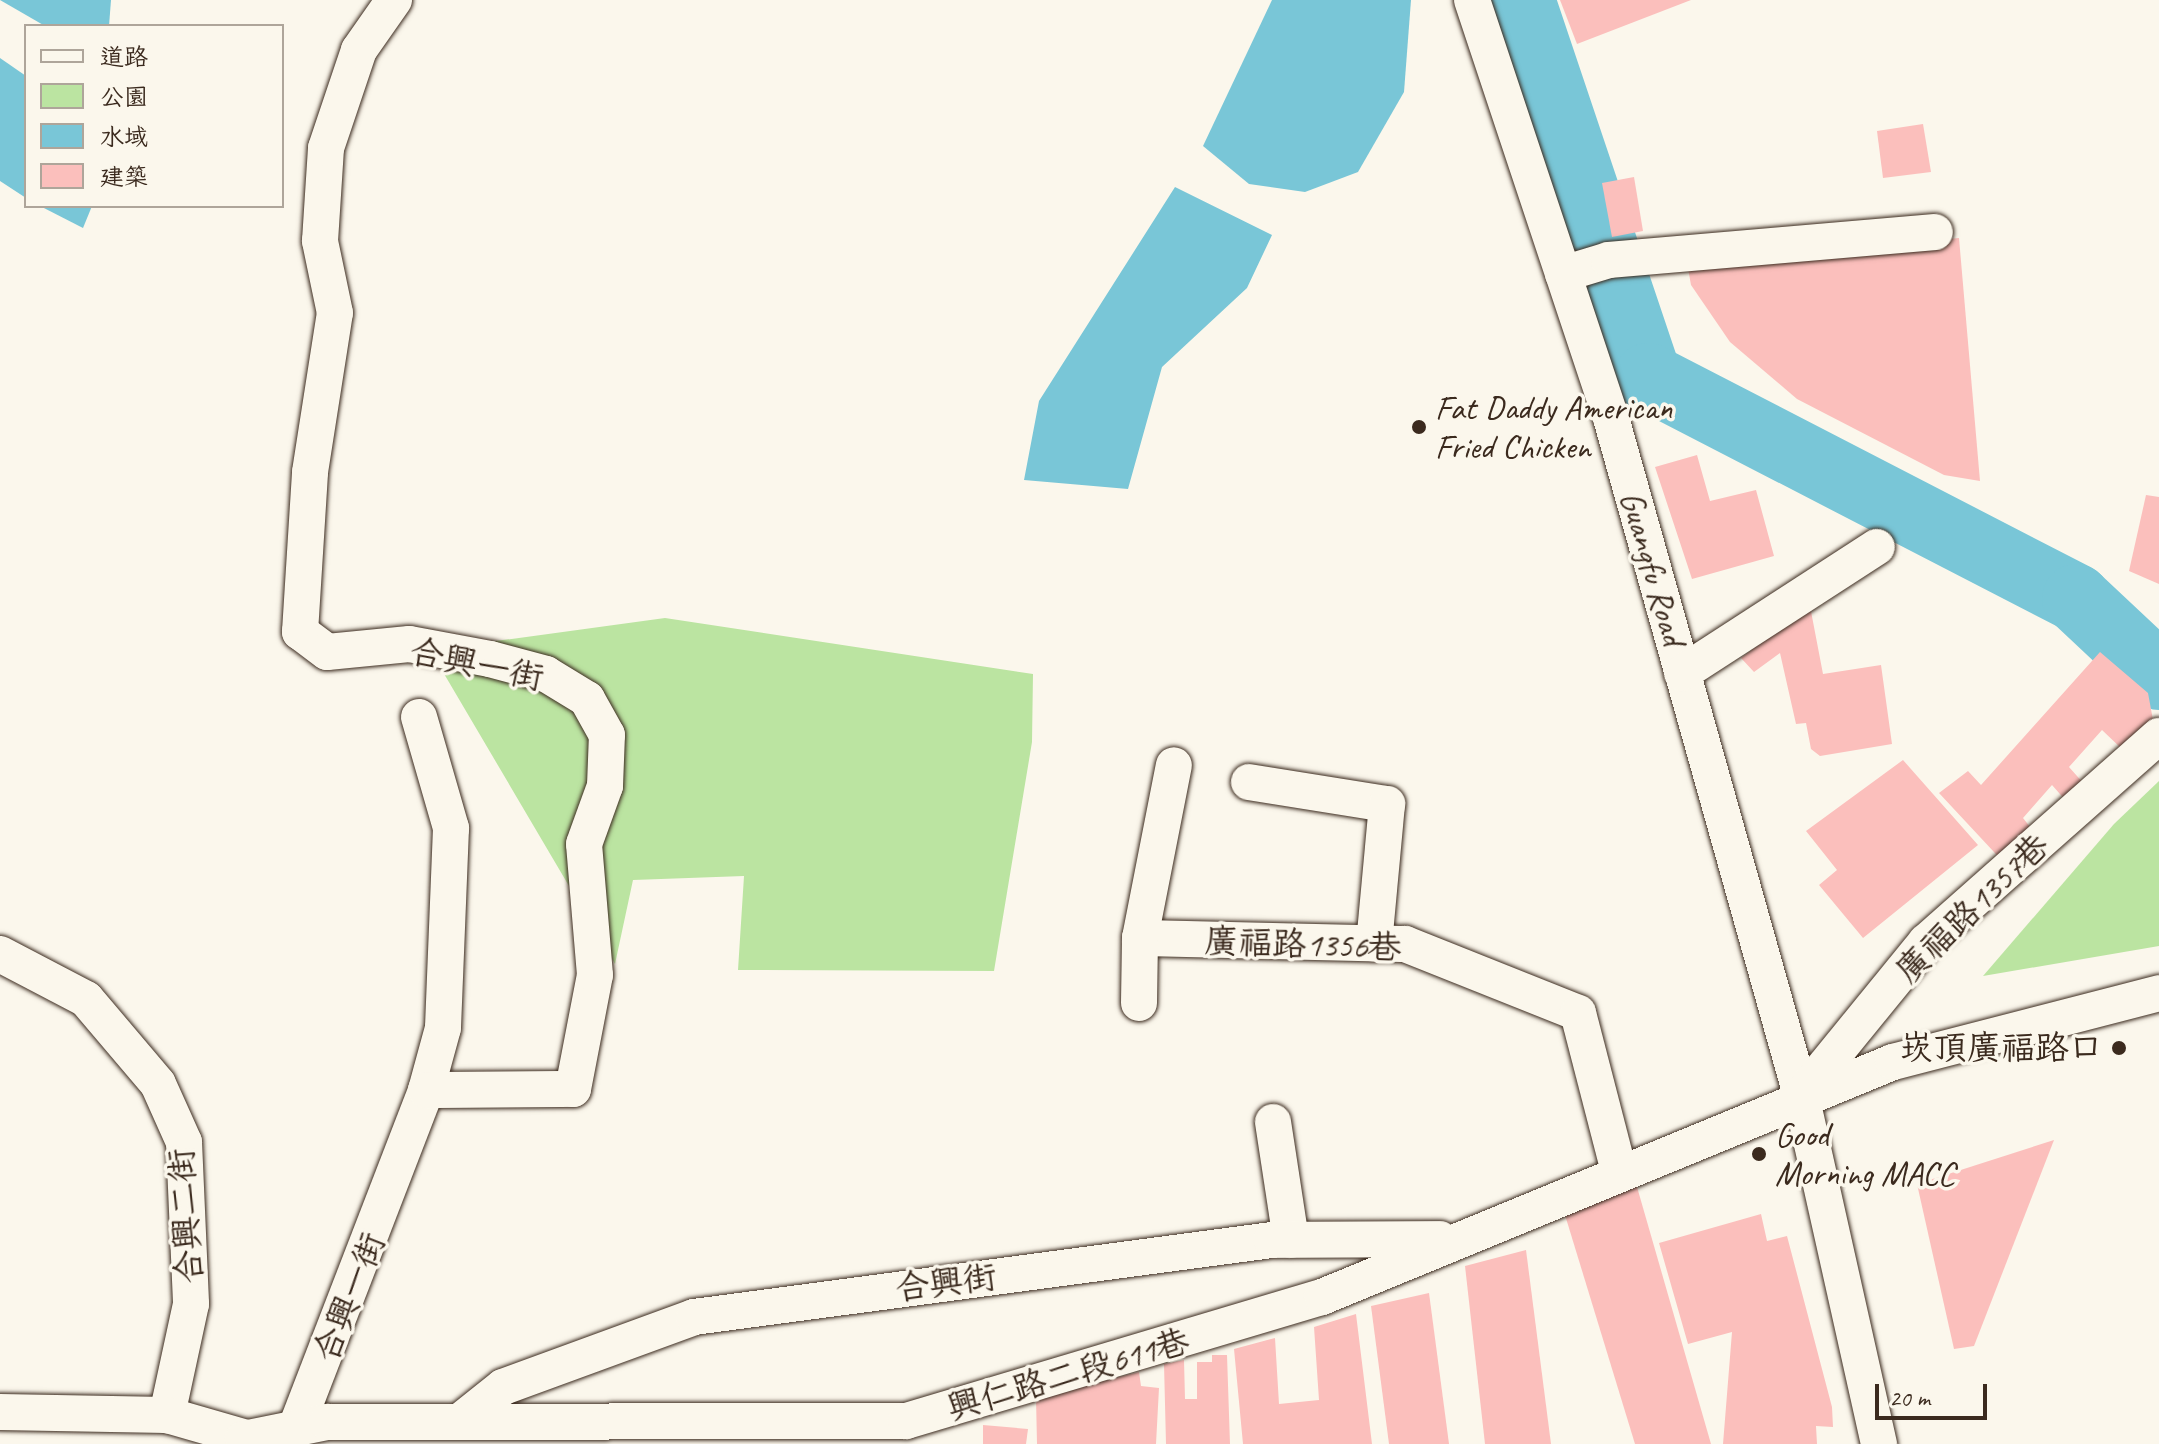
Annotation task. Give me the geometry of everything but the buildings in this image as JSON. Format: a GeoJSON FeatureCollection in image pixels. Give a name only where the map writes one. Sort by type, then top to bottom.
{"type":"FeatureCollection","features":[{"type":"Feature","properties":{"kind":"street","name":"合興一街"},"geometry":{"type":"LineString","coordinates":[[263,1439],[426,1090],[573,1089],[595,975],[584,844],[605,786],[607,735],[587,699],[546,674],[409,644],[327,652],[300,632],[310,472],[335,313],[320,241],[326,148],[359,50],[394,0]]}},
{"type":"Feature","properties":{"kind":"street","name":"Guangfu Road"},"geometry":{"type":"LineString","coordinates":[[1472,0],[1563,274],[1682,673],[1801,1095],[1879,1444]]}},
{"type":"Feature","properties":{"kind":"street"},"geometry":{"type":"LineString","coordinates":[[1563,274],[1609,260],[1935,232]]}},
{"type":"Feature","properties":{"kind":"street"},"geometry":{"type":"LineString","coordinates":[[1682,673],[1877,547]]}},
{"type":"Feature","properties":{"kind":"street"},"geometry":{"type":"LineString","coordinates":[[419,717],[451,828],[443,1028],[426,1090]]}},
{"type":"Feature","properties":{"kind":"street","name":"廣福路1357巷"},"geometry":{"type":"LineString","coordinates":[[1801,1095],[1926,942],[2159,736]]}},
{"type":"Feature","properties":{"kind":"street"},"geometry":{"type":"LineString","coordinates":[[1139,1003],[1140,938],[1174,765]]}},
{"type":"Feature","properties":{"kind":"street"},"geometry":{"type":"LineString","coordinates":[[1249,782],[1387,804],[1374,943]]}},
{"type":"Feature","properties":{"kind":"street","name":"廣福路1356巷"},"geometry":{"type":"LineString","coordinates":[[1140,938],[1405,944],[1578,1013],[1619,1171]]}},
{"type":"Feature","properties":{"kind":"street","name":"合興二街"},"geometry":{"type":"LineString","coordinates":[[0,954],[86,999],[158,1084],[184,1142],[191,1304],[167,1415]]}},
{"type":"Feature","properties":{"kind":"street","name":"興仁路二段611巷"},"geometry":{"type":"LineString","coordinates":[[263,1439],[327,1422],[906,1421],[1322,1297],[1801,1095],[1907,1058],[2159,993]]}},
{"type":"Feature","properties":{"kind":"street"},"geometry":{"type":"LineString","coordinates":[[1273,1122],[1291,1240]]}},
{"type":"Feature","properties":{"kind":"street","name":"合興街"},"geometry":{"type":"LineString","coordinates":[[459,1422],[503,1387],[694,1317],[1291,1240],[1458,1239]]}},
{"type":"Feature","properties":{"kind":"street"},"geometry":{"type":"LineString","coordinates":[[0,1412],[167,1415],[263,1439]]}},
{"type":"Feature","properties":{"kind":"green space"},"geometry":{"type":"Polygon","coordinates":[[[665,618],[1033,674],[1032,742],[994,971],[738,970],[744,876],[633,880],[615,964],[430,650],[665,618]]]}},
{"type":"Feature","properties":{"kind":"green space"},"geometry":{"type":"Polygon","coordinates":[[[2159,781],[2159,946],[1983,976],[2114,824],[2159,781]]]}},
{"type":"Feature","properties":{"kind":"water"},"geometry":{"type":"Polygon","coordinates":[[[0,0],[111,0],[109,24],[42,24],[0,0]]]}},
{"type":"Feature","properties":{"kind":"water"},"geometry":{"type":"Polygon","coordinates":[[[1272,0],[1411,0],[1404,92],[1358,172],[1305,192],[1249,184],[1203,146],[1272,0]]]}},
{"type":"Feature","properties":{"kind":"water"},"geometry":{"type":"Polygon","coordinates":[[[0,58],[24,75],[24,197],[0,181],[0,58]]]}},
{"type":"Feature","properties":{"kind":"water"},"geometry":{"type":"Polygon","coordinates":[[[1175,187],[1272,235],[1247,288],[1162,367],[1128,489],[1024,480],[1039,401],[1175,187]]]}},
{"type":"Feature","properties":{"kind":"water"},"geometry":{"type":"Polygon","coordinates":[[[44,208],[91,208],[83,228],[44,208]]]}},
{"type":"Feature","properties":{"kind":"waterway"},"geometry":{"type":"LineString","coordinates":[[1521,0],[1648,377],[2076,598],[2159,676]]}},
{"type":"Feature","properties":{"kind":"place","name":"Fat Daddy American Fried Chicken"},"geometry":{"type":"Point","coordinates":[1419,427]}},
{"type":"Feature","properties":{"kind":"place","name":"崁頂廣福路口"},"geometry":{"type":"Point","coordinates":[2119,1048]}},
{"type":"Feature","properties":{"kind":"place","name":"Good Morning MACC"},"geometry":{"type":"Point","coordinates":[1759,1154]}}]}
